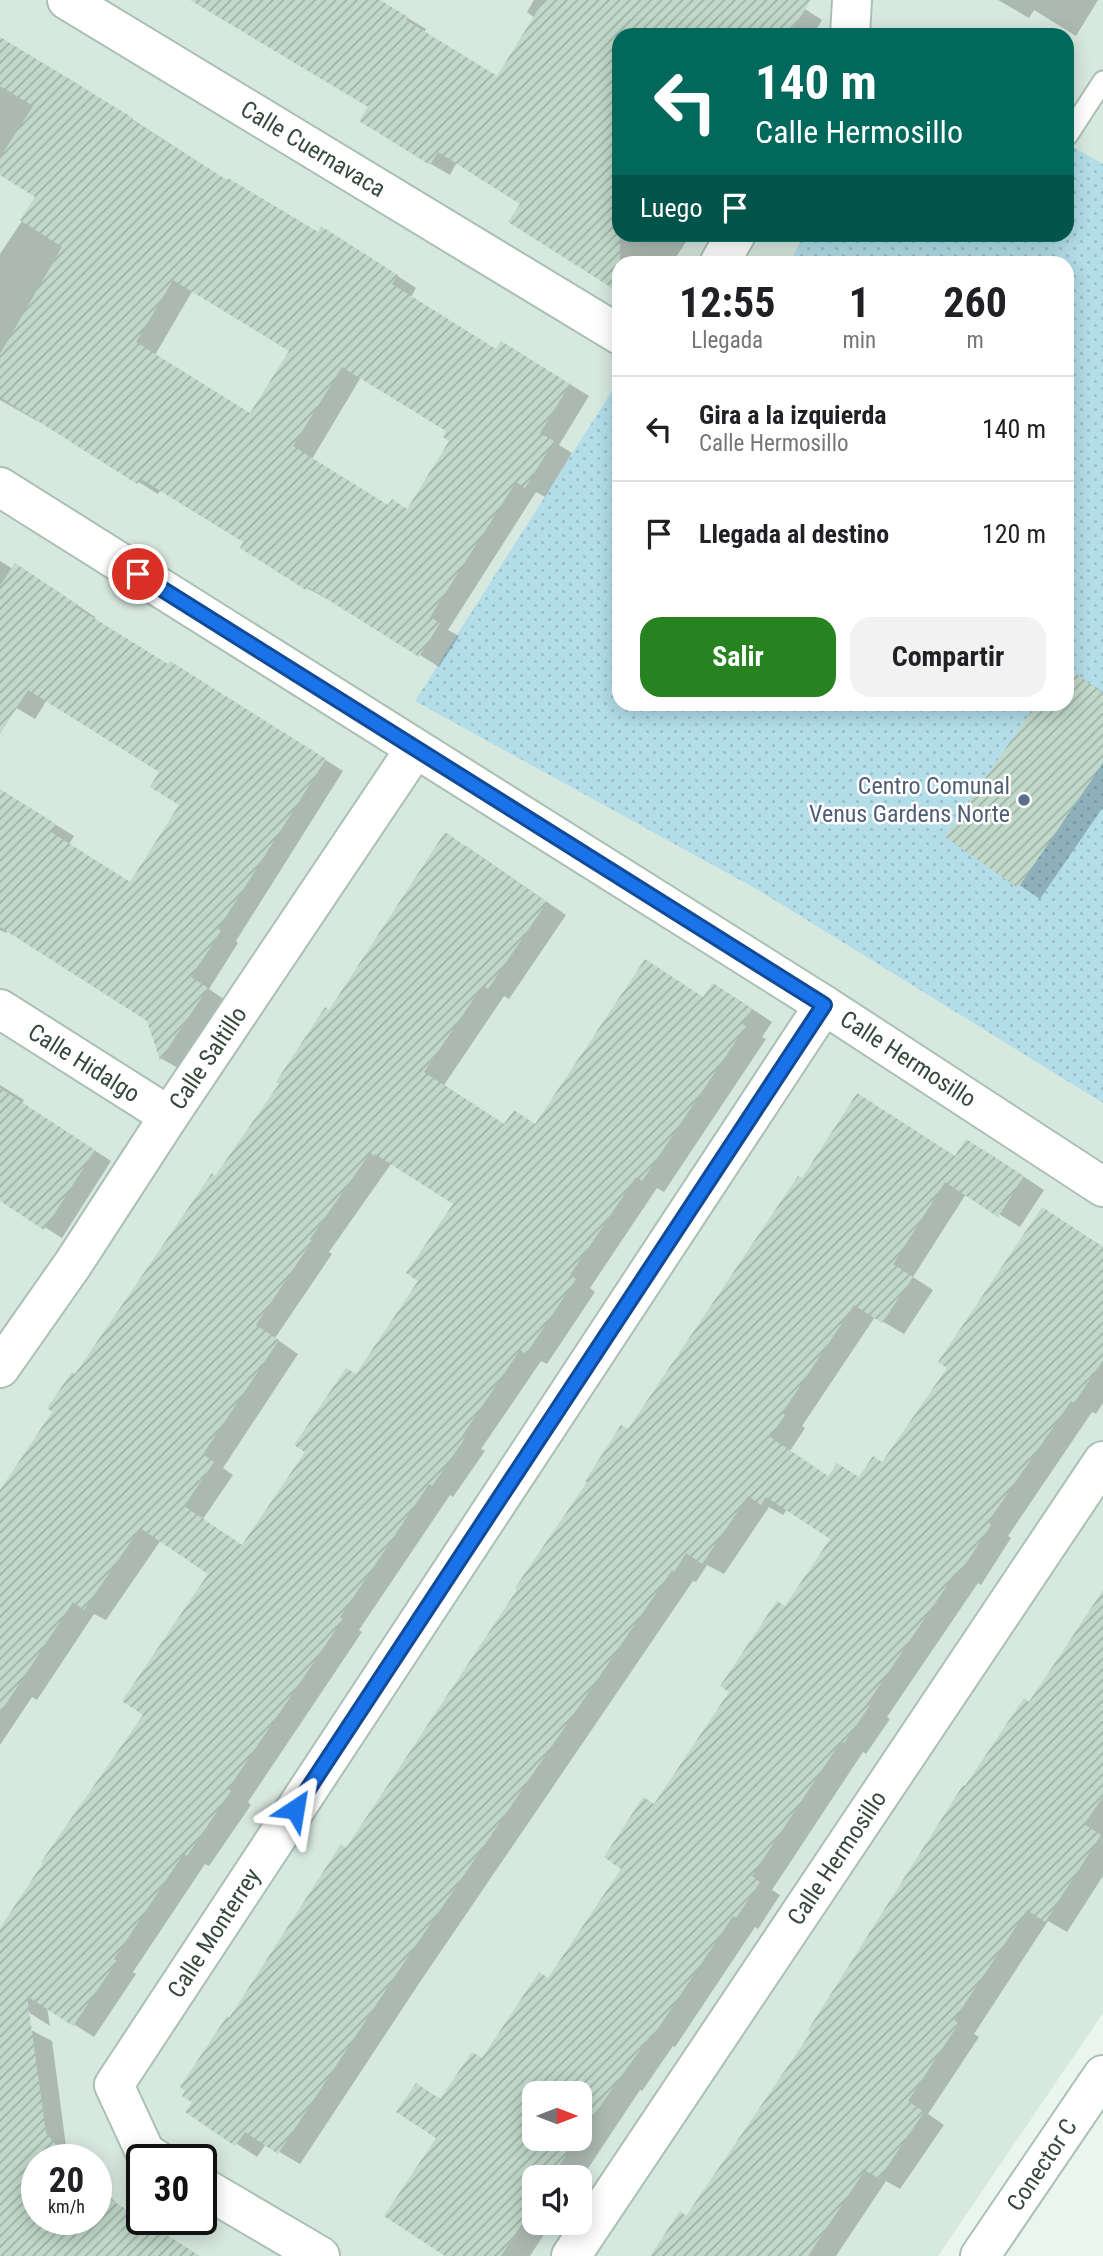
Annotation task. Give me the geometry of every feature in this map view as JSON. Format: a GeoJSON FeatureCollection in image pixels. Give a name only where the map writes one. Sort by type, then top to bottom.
{"type":"FeatureCollection","features":[{"type":"Feature","properties":{"kind":"street","name":"Calle Cuernavaca"},"geometry":{"type":"LineString","coordinates":[[67,0],[612,330]]}},
{"type":"Feature","properties":{"kind":"street"},"geometry":{"type":"LineString","coordinates":[[850,28],[852,0]]}},
{"type":"Feature","properties":{"kind":"street","name":"Calle Hermosillo"},"geometry":{"type":"LineString","coordinates":[[0,487],[824,1005],[1103,1187]]}},
{"type":"Feature","properties":{"kind":"street","name":"Calle Saltillo"},"geometry":{"type":"LineString","coordinates":[[0,1368],[73,1264],[415,749]]}},
{"type":"Feature","properties":{"kind":"street","name":"Calle Monterrey"},"geometry":{"type":"LineString","coordinates":[[141,2144],[114,2085],[824,1005]]}},
{"type":"Feature","properties":{"kind":"street","name":"Calle Hidalgo"},"geometry":{"type":"LineString","coordinates":[[0,1009],[169,1116]]}},
{"type":"Feature","properties":{"kind":"street","name":"Calle Hermosillo"},"geometry":{"type":"LineString","coordinates":[[571,2256],[1103,1461]]}},
{"type":"Feature","properties":{"kind":"street","name":"Conector C"},"geometry":{"type":"LineString","coordinates":[[980,2256],[1103,2075]]}},
{"type":"Feature","properties":{"kind":"street"},"geometry":{"type":"LineString","coordinates":[[217,2195],[320,2256]]}},
{"type":"Feature","properties":{"kind":"lane"},"geometry":{"type":"LineString","coordinates":[[1074,126],[1103,81]]}},
{"type":"Feature","properties":{"kind":"shaded area"},"geometry":{"type":"Polygon","coordinates":[[[0,0],[1103,0],[1103,2013],[938,2256],[0,2256],[0,0]]]}},
{"type":"Feature","properties":{"kind":"shaded area"},"geometry":{"type":"Polygon","coordinates":[[[1074,147],[1103,164],[1103,1103],[760,891],[415,701],[612,391],[612,711],[1074,711],[1074,256],[793,256],[800,242],[1074,242],[1074,147]]]}},
{"type":"Feature","properties":{"kind":"building"},"geometry":{"type":"Polygon","coordinates":[[[190,0],[380,0],[408,17],[406,20],[497,76],[544,0],[811,0],[793,28],[612,28],[612,242],[620,242],[620,256],[612,256],[612,288],[508,222],[520,204],[438,152],[430,165],[359,121],[368,107],[190,0]]]}},
{"type":"Feature","properties":{"kind":"building"},"geometry":{"type":"Polygon","coordinates":[[[0,37],[133,118],[132,120],[227,180],[228,178],[318,232],[321,226],[398,275],[392,284],[496,349],[501,341],[570,384],[540,433],[554,441],[525,488],[516,482],[430,617],[440,623],[419,657],[240,548],[243,542],[141,479],[137,484],[0,397],[0,354],[62,247],[20,220],[35,197],[0,175],[0,158],[33,106],[0,86],[0,37]],[[173,280],[136,342],[250,413],[289,351],[173,280]],[[342,367],[293,446],[388,505],[392,499],[407,509],[449,441],[443,437],[446,431],[342,367]]]}},
{"type":"Feature","properties":{"kind":"building"},"geometry":{"type":"Polygon","coordinates":[[[15,563],[78,605],[76,607],[168,664],[170,661],[326,759],[218,929],[221,931],[191,977],[208,988],[160,1060],[147,1021],[0,927],[0,789],[56,824],[51,832],[130,882],[179,805],[150,787],[159,772],[28,690],[0,734],[0,586],[15,563]]]}},
{"type":"Feature","properties":{"kind":"building","name":"Centro Comunal Venus Gardens Norte"},"geometry":{"type":"Polygon","coordinates":[[[1074,672],[1103,693],[1103,763],[1018,888],[945,837],[1031,711],[1074,711],[1074,672]]]}},
{"type":"Feature","properties":{"kind":"building"},"geometry":{"type":"Polygon","coordinates":[[[445,832],[547,902],[488,989],[483,985],[424,1072],[504,1124],[514,1110],[535,1124],[645,959],[703,997],[713,983],[752,1009],[742,1024],[746,1026],[642,1181],[636,1177],[570,1275],[576,1279],[526,1354],[520,1350],[462,1436],[465,1438],[432,1486],[429,1484],[340,1617],[343,1619],[228,1789],[231,1791],[187,1856],[184,1853],[73,2026],[27,1996],[46,2133],[55,2144],[21,2144],[21,2235],[112,2235],[112,2200],[126,2209],[126,2235],[167,2235],[200,2256],[0,2256],[0,1928],[43,1863],[41,1862],[143,1715],[122,1701],[208,1574],[140,1528],[84,1610],[73,1602],[0,1713],[0,1490],[52,1412],[47,1408],[72,1372],[75,1374],[212,1173],[215,1176],[279,1084],[276,1082],[325,1007],[329,1010],[445,832]],[[370,1153],[310,1239],[312,1241],[256,1325],[279,1340],[203,1454],[214,1462],[184,1506],[242,1545],[305,1452],[294,1445],[346,1368],[356,1374],[418,1281],[406,1273],[453,1204],[375,1154],[374,1156],[370,1153]]]}},
{"type":"Feature","properties":{"kind":"building"},"geometry":{"type":"Polygon","coordinates":[[[0,1088],[95,1150],[44,1230],[0,1201],[0,1088]]]}},
{"type":"Feature","properties":{"kind":"building"},"geometry":{"type":"Polygon","coordinates":[[[857,1093],[955,1156],[966,1139],[1024,1176],[998,1217],[945,1182],[893,1264],[913,1277],[882,1323],[854,1305],[782,1413],[785,1415],[770,1437],[828,1476],[837,1463],[859,1477],[873,1456],[882,1462],[947,1368],[938,1362],[1042,1207],[1103,1247],[1103,1360],[1074,1403],[1071,1401],[988,1522],[991,1525],[959,1574],[956,1572],[867,1704],[870,1705],[844,1743],[841,1741],[752,1876],[760,1882],[736,1918],[733,1916],[653,2036],[651,2035],[592,2118],[592,2081],[522,2081],[522,2151],[569,2151],[560,2165],[522,2165],[522,2224],[501,2256],[445,2256],[384,2216],[436,2138],[396,2112],[416,2083],[440,2099],[472,2052],[482,2058],[539,1972],[548,1978],[621,1869],[604,1857],[643,1797],[654,1804],[729,1692],[720,1686],[777,1601],[785,1606],[830,1539],[766,1497],[761,1505],[748,1496],[702,1564],[686,1553],[674,1572],[672,1570],[397,1973],[278,2154],[245,2132],[235,2146],[185,2112],[192,2102],[182,2096],[185,2091],[180,2087],[227,2016],[229,2018],[341,1844],[346,1848],[517,1590],[515,1588],[587,1482],[585,1481],[621,1425],[628,1429],[798,1176],[802,1178],[857,1093]]]}},
{"type":"Feature","properties":{"kind":"building"},"geometry":{"type":"Polygon","coordinates":[[[1103,1590],[1103,1797],[1084,1824],[1101,1835],[1045,1922],[1027,1910],[954,2020],[959,2023],[908,2101],[924,2112],[879,2179],[865,2170],[808,2256],[650,2256],[680,2211],[686,2216],[811,2032],[808,2030],[963,1785],[965,1786],[1024,1698],[1029,1702],[1103,1590]]]}},
{"type":"Feature","properties":{"kind":"place","name":"Centro Comunal Venus Gardens Norte"},"geometry":{"type":"Point","coordinates":[1024,800]}},
{"type":"Feature","properties":{"kind":"route"},"geometry":{"type":"LineString","coordinates":[[138,574],[824,1005],[295,1809]]}}]}
